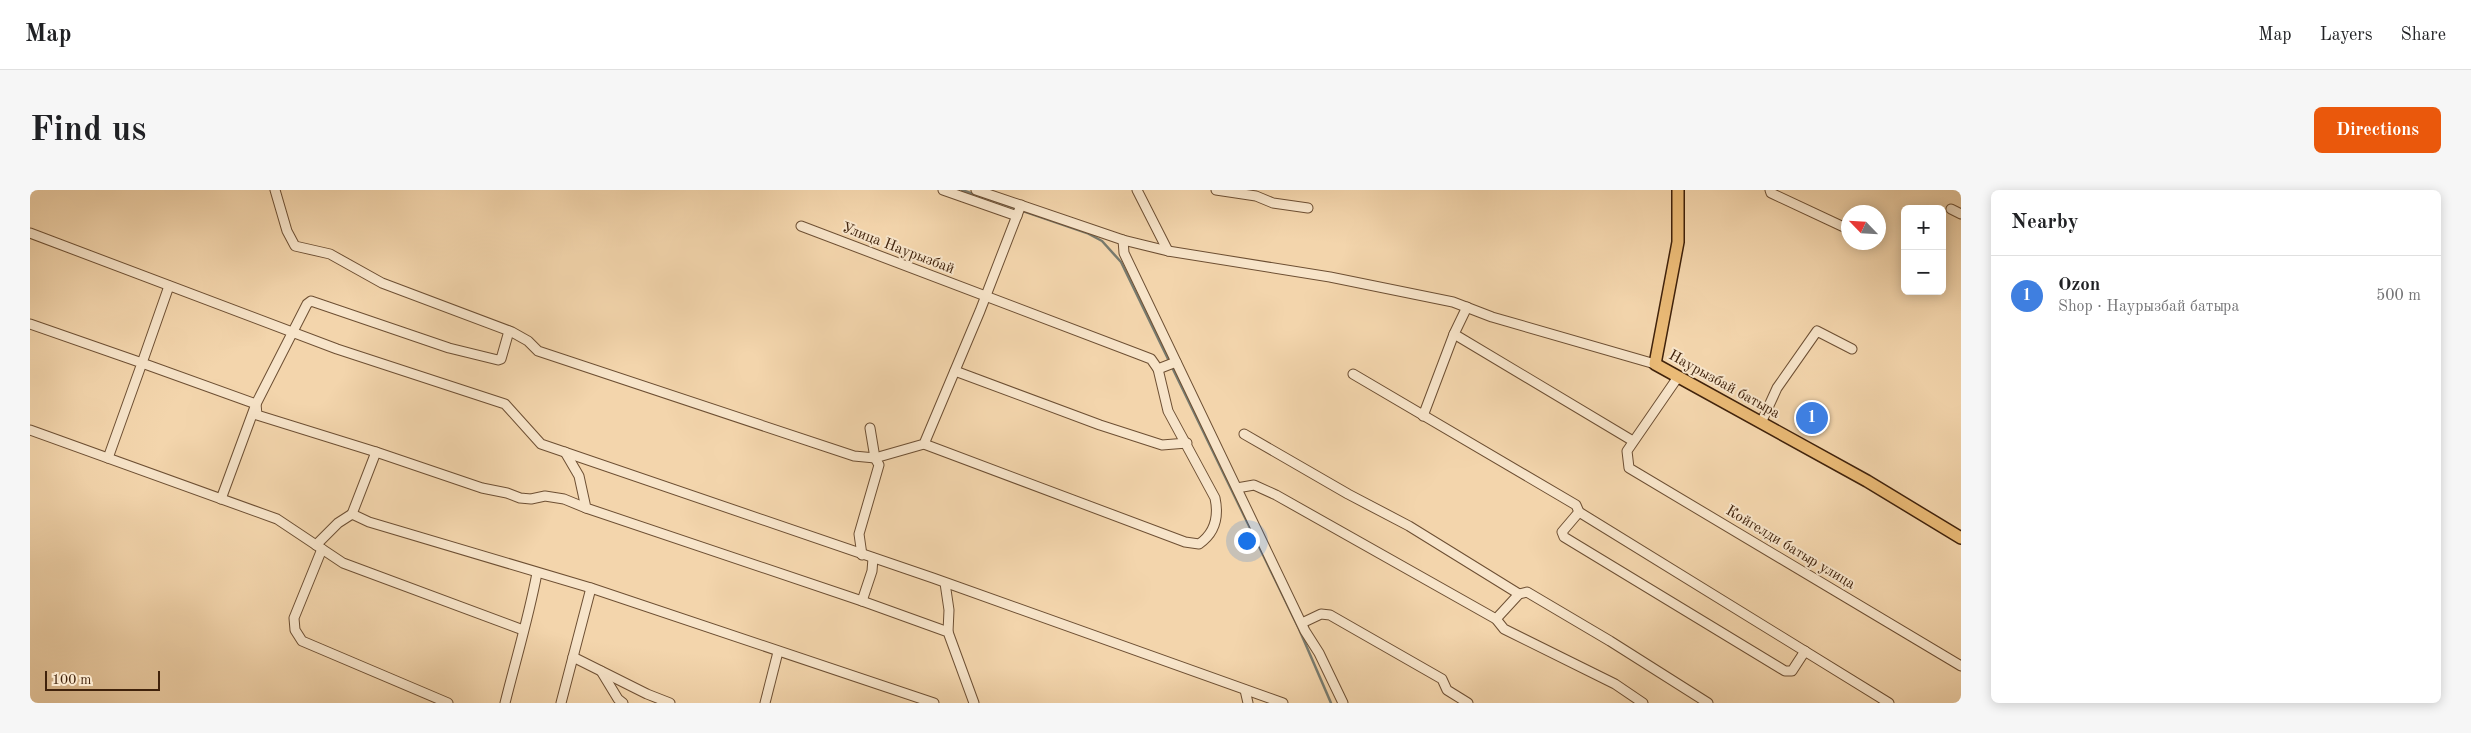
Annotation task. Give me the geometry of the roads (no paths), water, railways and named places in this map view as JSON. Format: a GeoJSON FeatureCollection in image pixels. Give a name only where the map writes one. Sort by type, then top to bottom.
{"type":"FeatureCollection","features":[{"type":"Feature","properties":{"kind":"main road"},"geometry":{"type":"LineString","coordinates":[[1655,364],[1678,242],[1678,190]]}},
{"type":"Feature","properties":{"kind":"main road","name":"Наурызбай батыра"},"geometry":{"type":"LineString","coordinates":[[1655,364],[1867,481],[1961,538]]}},
{"type":"Feature","properties":{"kind":"street"},"geometry":{"type":"LineString","coordinates":[[275,190],[287,231],[295,246],[330,254],[382,283],[509,331],[528,341],[538,351],[854,456],[875,458],[924,444],[1186,542],[1199,544],[1209,537],[1218,512],[1215,498],[1187,443],[1168,411],[1158,369],[1173,363]]}},
{"type":"Feature","properties":{"kind":"street"},"geometry":{"type":"LineString","coordinates":[[943,190],[1168,251],[1330,277],[1453,302],[1467,308],[1655,364]]}},
{"type":"Feature","properties":{"kind":"street"},"geometry":{"type":"LineString","coordinates":[[976,190],[1019,210]]}},
{"type":"Feature","properties":{"kind":"street"},"geometry":{"type":"LineString","coordinates":[[1138,190],[1168,251]]}},
{"type":"Feature","properties":{"kind":"street"},"geometry":{"type":"LineString","coordinates":[[1216,190],[1256,196],[1273,203],[1308,208]]}},
{"type":"Feature","properties":{"kind":"street"},"geometry":{"type":"LineString","coordinates":[[1770,190],[1771,193],[1841,226]]}},
{"type":"Feature","properties":{"kind":"street"},"geometry":{"type":"LineString","coordinates":[[1951,209],[1961,214]]}},
{"type":"Feature","properties":{"kind":"street"},"geometry":{"type":"LineString","coordinates":[[924,444],[986,297],[1019,210]]}},
{"type":"Feature","properties":{"kind":"street","name":"Улица Наурызбай"},"geometry":{"type":"LineString","coordinates":[[801,226],[1144,357],[1151,360],[1158,369]]}},
{"type":"Feature","properties":{"kind":"street"},"geometry":{"type":"LineString","coordinates":[[30,233],[337,349],[505,404],[541,444],[945,583],[1283,703]]}},
{"type":"Feature","properties":{"kind":"street"},"geometry":{"type":"LineString","coordinates":[[1123,240],[1124,253],[1173,363],[1343,703]]}},
{"type":"Feature","properties":{"kind":"street"},"geometry":{"type":"LineString","coordinates":[[108,458],[168,286]]}},
{"type":"Feature","properties":{"kind":"street"},"geometry":{"type":"LineString","coordinates":[[221,499],[256,404],[294,332],[306,304],[311,301],[450,348],[498,360],[501,359],[509,331]]}},
{"type":"Feature","properties":{"kind":"street"},"geometry":{"type":"LineString","coordinates":[[1423,416],[1454,334],[1467,308]]}},
{"type":"Feature","properties":{"kind":"street"},"geometry":{"type":"LineString","coordinates":[[30,324],[256,404]]}},
{"type":"Feature","properties":{"kind":"street"},"geometry":{"type":"LineString","coordinates":[[1761,423],[1777,388],[1817,331],[1852,349]]}},
{"type":"Feature","properties":{"kind":"street"},"geometry":{"type":"LineString","coordinates":[[1454,334],[1633,441],[1678,377]]}},
{"type":"Feature","properties":{"kind":"street"},"geometry":{"type":"LineString","coordinates":[[955,371],[1100,425],[1162,445],[1187,443]]}},
{"type":"Feature","properties":{"kind":"street"},"geometry":{"type":"LineString","coordinates":[[1353,374],[1576,505],[1578,512],[1889,703]]}},
{"type":"Feature","properties":{"kind":"street"},"geometry":{"type":"LineString","coordinates":[[256,404],[257,415],[472,483],[482,488],[507,493],[520,498],[531,499],[545,496],[564,500],[948,632]]}},
{"type":"Feature","properties":{"kind":"street"},"geometry":{"type":"LineString","coordinates":[[862,555],[859,534],[879,465],[875,458],[870,428]]}},
{"type":"Feature","properties":{"kind":"street"},"geometry":{"type":"LineString","coordinates":[[30,430],[277,519],[343,563],[523,630]]}},
{"type":"Feature","properties":{"kind":"street"},"geometry":{"type":"LineString","coordinates":[[1244,434],[1409,526],[1519,594]]}},
{"type":"Feature","properties":{"kind":"street","name":"Койгелди батыр улица"},"geometry":{"type":"LineString","coordinates":[[1633,441],[1627,451],[1629,468],[1961,666]]}},
{"type":"Feature","properties":{"kind":"street"},"geometry":{"type":"LineString","coordinates":[[376,452],[359,501],[352,514],[338,523],[319,547],[294,618],[295,630],[302,641],[448,703]]}},
{"type":"Feature","properties":{"kind":"street"},"geometry":{"type":"LineString","coordinates":[[565,452],[578,476],[586,508]]}},
{"type":"Feature","properties":{"kind":"street"},"geometry":{"type":"LineString","coordinates":[[1237,488],[1254,485],[1276,495],[1496,619],[1504,629],[1615,684],[1643,703]]}},
{"type":"Feature","properties":{"kind":"street"},"geometry":{"type":"LineString","coordinates":[[1578,512],[1562,532],[1564,537],[1785,671],[1792,671],[1805,651]]}},
{"type":"Feature","properties":{"kind":"street"},"geometry":{"type":"LineString","coordinates":[[352,514],[369,522],[591,588],[934,703]]}},
{"type":"Feature","properties":{"kind":"street"},"geometry":{"type":"LineString","coordinates":[[862,601],[872,572],[873,558]]}},
{"type":"Feature","properties":{"kind":"street"},"geometry":{"type":"LineString","coordinates":[[505,703],[523,630],[531,607],[538,572]]}},
{"type":"Feature","properties":{"kind":"street"},"geometry":{"type":"LineString","coordinates":[[945,583],[950,610],[948,632],[974,703]]}},
{"type":"Feature","properties":{"kind":"street"},"geometry":{"type":"LineString","coordinates":[[561,703],[591,588]]}},
{"type":"Feature","properties":{"kind":"street"},"geometry":{"type":"LineString","coordinates":[[1496,619],[1519,594],[1527,592],[1610,641],[1708,703]]}},
{"type":"Feature","properties":{"kind":"street"},"geometry":{"type":"LineString","coordinates":[[1302,623],[1321,614],[1330,615],[1442,679],[1447,690],[1468,703]]}},
{"type":"Feature","properties":{"kind":"street"},"geometry":{"type":"LineString","coordinates":[[764,703],[778,652]]}},
{"type":"Feature","properties":{"kind":"street"},"geometry":{"type":"LineString","coordinates":[[574,656],[600,671],[670,703]]}},
{"type":"Feature","properties":{"kind":"street"},"geometry":{"type":"LineString","coordinates":[[600,671],[618,699],[623,703]]}},
{"type":"Feature","properties":{"kind":"street"},"geometry":{"type":"LineString","coordinates":[[1245,690],[1248,703]]}},
{"type":"Feature","properties":{"kind":"waterway"},"geometry":{"type":"LineString","coordinates":[[962,190],[1087,233],[1102,241],[1121,262],[1299,629],[1331,703]]}},
{"type":"Feature","properties":{"kind":"place","name":"Ozon"},"geometry":{"type":"Point","coordinates":[1812,418]}}]}
